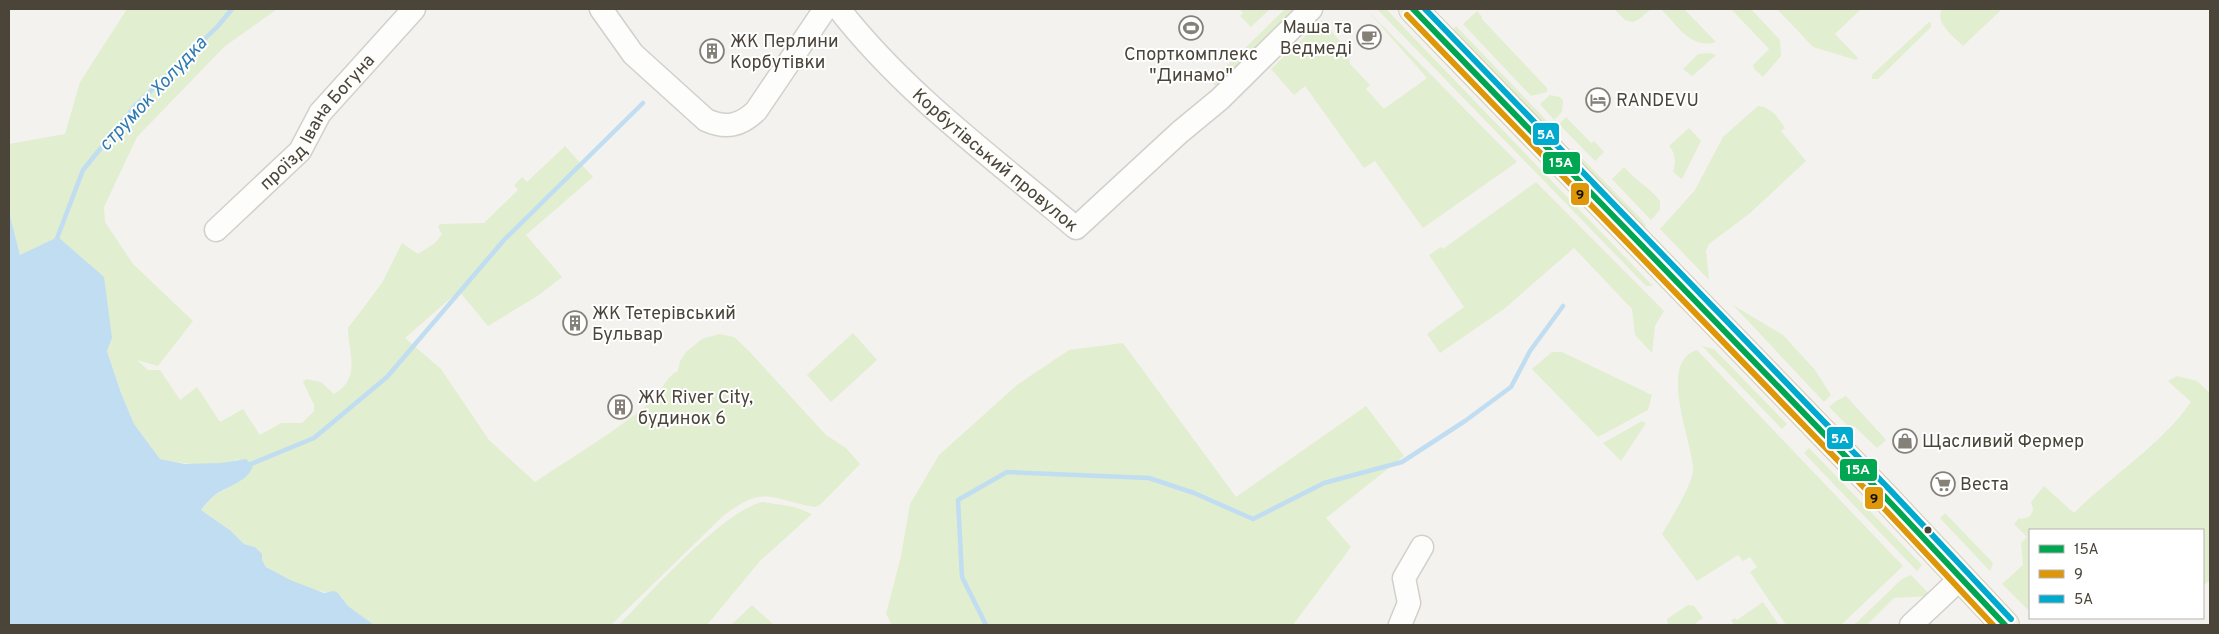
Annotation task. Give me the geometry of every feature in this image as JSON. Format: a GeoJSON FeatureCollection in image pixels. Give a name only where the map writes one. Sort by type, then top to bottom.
{"type":"FeatureCollection","features":[{"type":"Feature","properties":{"kind":"main road"},"geometry":{"type":"LineString","coordinates":[[1400,9],[1812,434],[1958,581],[2005,625]]}},
{"type":"Feature","properties":{"kind":"main road"},"geometry":{"type":"LineString","coordinates":[[1413,9],[1958,581],[1991,625]]}},
{"type":"Feature","properties":{"kind":"street","name":"проїзд Івана Богуна"},"geometry":{"type":"LineString","coordinates":[[216,230],[300,150],[320,113],[414,9]]}},
{"type":"Feature","properties":{"kind":"street"},"geometry":{"type":"LineString","coordinates":[[601,9],[633,54],[706,120],[718,126],[729,126],[747,120],[756,111],[825,9]]}},
{"type":"Feature","properties":{"kind":"street","name":"Корбутівський провулок"},"geometry":{"type":"LineString","coordinates":[[839,9],[863,40],[938,112],[1076,228],[1180,132],[1220,99],[1311,9]]}},
{"type":"Feature","properties":{"kind":"street"},"geometry":{"type":"LineString","coordinates":[[1400,625],[1409,603],[1404,578],[1422,547]]}},
{"type":"Feature","properties":{"kind":"street"},"geometry":{"type":"LineString","coordinates":[[1911,625],[1958,581]]}},
{"type":"Feature","properties":{"kind":"green space"},"geometry":{"type":"Polygon","coordinates":[[[127,9],[277,9],[224,47],[137,137],[104,207],[105,222],[133,264],[193,321],[158,366],[137,360],[148,370],[160,370],[180,400],[197,387],[220,422],[243,409],[260,435],[281,423],[302,423],[314,411],[314,405],[303,382],[306,379],[321,382],[334,394],[343,388],[348,380],[352,364],[348,328],[382,283],[402,243],[418,254],[435,243],[442,234],[438,227],[440,224],[484,223],[518,190],[514,185],[522,177],[527,182],[565,146],[593,177],[526,235],[562,277],[539,295],[488,326],[459,291],[405,338],[441,369],[489,440],[535,482],[610,432],[653,400],[670,376],[678,371],[680,361],[686,352],[702,339],[719,334],[734,337],[826,435],[846,448],[860,464],[820,505],[815,507],[768,496],[758,497],[737,506],[723,516],[611,625],[374,625],[348,606],[338,593],[310,589],[275,573],[264,564],[255,547],[244,544],[231,531],[201,510],[215,495],[242,480],[239,459],[230,462],[190,464],[160,459],[134,424],[121,393],[107,351],[112,338],[20,255],[9,212],[9,144],[65,134],[80,82],[127,9]]]}},
{"type":"Feature","properties":{"kind":"green space"},"geometry":{"type":"Polygon","coordinates":[[[1239,9],[1270,9],[1251,27],[1240,16],[1243,13],[1239,9]]]}},
{"type":"Feature","properties":{"kind":"green space"},"geometry":{"type":"Polygon","coordinates":[[[1285,9],[1300,9],[1218,89],[1211,81],[1285,9]]]}},
{"type":"Feature","properties":{"kind":"green space"},"geometry":{"type":"Polygon","coordinates":[[[1366,9],[1517,162],[1423,228],[1375,161],[1364,168],[1305,86],[1294,95],[1271,69],[1322,20],[1348,51],[1350,64],[1370,85],[1366,89],[1384,109],[1427,78],[1366,9]]]}},
{"type":"Feature","properties":{"kind":"green space"},"geometry":{"type":"Polygon","coordinates":[[[1377,9],[1386,9],[1653,286],[1646,286],[1377,9]]]}},
{"type":"Feature","properties":{"kind":"green space"},"geometry":{"type":"Polygon","coordinates":[[[1614,9],[1651,9],[1638,20],[1632,22],[1625,20],[1614,9]]]}},
{"type":"Feature","properties":{"kind":"green space"},"geometry":{"type":"Polygon","coordinates":[[[1661,9],[1684,9],[1716,42],[1707,44],[1692,39],[1679,29],[1661,9]]]}},
{"type":"Feature","properties":{"kind":"green space"},"geometry":{"type":"Polygon","coordinates":[[[1731,9],[1751,9],[1780,40],[1781,56],[1763,77],[1754,69],[1753,65],[1769,49],[1731,9]]]}},
{"type":"Feature","properties":{"kind":"green space"},"geometry":{"type":"Polygon","coordinates":[[[1777,9],[1861,9],[1835,34],[1858,58],[1856,60],[1813,47],[1777,9]]]}},
{"type":"Feature","properties":{"kind":"green space"},"geometry":{"type":"Polygon","coordinates":[[[1942,9],[2002,9],[1963,46],[1950,34],[1943,24],[1940,14],[1942,9]]]}},
{"type":"Feature","properties":{"kind":"green space"},"geometry":{"type":"Polygon","coordinates":[[[1477,11],[1482,19],[1547,88],[1547,92],[1531,96],[1463,24],[1477,11]]]}},
{"type":"Feature","properties":{"kind":"green space"},"geometry":{"type":"Polygon","coordinates":[[[1929,22],[1931,27],[1878,79],[1872,79],[1872,75],[1929,22]]]}},
{"type":"Feature","properties":{"kind":"green space"},"geometry":{"type":"Polygon","coordinates":[[[1456,26],[1549,123],[1540,123],[1452,30],[1456,26]]]}},
{"type":"Feature","properties":{"kind":"green space"},"geometry":{"type":"Polygon","coordinates":[[[1711,53],[1716,55],[1692,76],[1683,69],[1698,54],[1711,53]]]}},
{"type":"Feature","properties":{"kind":"green space"},"geometry":{"type":"Polygon","coordinates":[[[1550,95],[1560,97],[1563,100],[1562,112],[1554,120],[1540,104],[1550,95]]]}},
{"type":"Feature","properties":{"kind":"green space"},"geometry":{"type":"Polygon","coordinates":[[[1758,106],[1767,108],[1777,116],[1785,128],[1781,131],[1806,161],[1749,214],[1709,244],[1706,251],[1709,280],[1660,229],[1695,190],[1723,137],[1758,106]]]}},
{"type":"Feature","properties":{"kind":"green space"},"geometry":{"type":"Polygon","coordinates":[[[1566,117],[1591,143],[1594,141],[1604,152],[1595,161],[1559,124],[1566,117]]]}},
{"type":"Feature","properties":{"kind":"green space"},"geometry":{"type":"Polygon","coordinates":[[[1689,128],[1701,141],[1682,179],[1673,172],[1675,158],[1669,146],[1689,128]]]}},
{"type":"Feature","properties":{"kind":"green space"},"geometry":{"type":"Polygon","coordinates":[[[1572,148],[1646,226],[1643,227],[1573,157],[1572,148]]]}},
{"type":"Feature","properties":{"kind":"green space"},"geometry":{"type":"Polygon","coordinates":[[[1624,167],[1660,201],[1660,210],[1651,220],[1612,179],[1624,167]]]}},
{"type":"Feature","properties":{"kind":"green space"},"geometry":{"type":"Polygon","coordinates":[[[1536,182],[1664,311],[1655,326],[1652,353],[1635,335],[1632,309],[1574,248],[1504,309],[1440,353],[1427,334],[1464,307],[1429,255],[1441,247],[1443,249],[1536,182]]]}},
{"type":"Feature","properties":{"kind":"green space"},"geometry":{"type":"Polygon","coordinates":[[[1733,305],[1783,335],[1815,370],[1831,395],[1824,402],[1733,305]]]}},
{"type":"Feature","properties":{"kind":"green space"},"geometry":{"type":"Polygon","coordinates":[[[853,333],[877,360],[831,402],[807,375],[853,333]]]}},
{"type":"Feature","properties":{"kind":"green space"},"geometry":{"type":"Polygon","coordinates":[[[1123,343],[1236,497],[1366,406],[1404,456],[1326,518],[1351,547],[1293,625],[892,625],[886,614],[901,556],[910,504],[939,455],[1017,385],[1069,350],[1123,343]]]}},
{"type":"Feature","properties":{"kind":"green space"},"geometry":{"type":"Polygon","coordinates":[[[1702,346],[1714,349],[1787,424],[1782,429],[1702,346]]]}},
{"type":"Feature","properties":{"kind":"green space"},"geometry":{"type":"Polygon","coordinates":[[[1697,350],[1903,566],[1841,625],[1786,625],[1750,572],[1757,567],[1750,557],[1743,561],[1738,555],[1697,581],[1662,534],[1692,476],[1691,456],[1683,422],[1678,385],[1679,370],[1685,357],[1697,350]]]}},
{"type":"Feature","properties":{"kind":"green space"},"geometry":{"type":"Polygon","coordinates":[[[1552,352],[1562,352],[1652,395],[1648,410],[1598,437],[1532,369],[1552,352]]]}},
{"type":"Feature","properties":{"kind":"green space"},"geometry":{"type":"Polygon","coordinates":[[[2177,376],[2197,381],[2210,393],[2210,580],[2204,585],[2204,529],[2029,529],[2028,610],[2002,584],[2023,565],[2021,543],[2027,537],[2014,524],[2019,518],[2026,518],[2030,515],[2033,509],[2031,502],[2044,486],[2074,513],[2165,433],[2191,402],[2168,381],[2177,376]]]}},
{"type":"Feature","properties":{"kind":"green space"},"geometry":{"type":"Polygon","coordinates":[[[1846,396],[1886,440],[1877,448],[1854,426],[1851,429],[1829,407],[1846,396]]]}},
{"type":"Feature","properties":{"kind":"green space"},"geometry":{"type":"Polygon","coordinates":[[[1642,421],[1646,423],[1621,461],[1603,443],[1642,421]]]}},
{"type":"Feature","properties":{"kind":"green space"},"geometry":{"type":"Polygon","coordinates":[[[1809,448],[1922,565],[1917,571],[1804,453],[1809,448]]]}},
{"type":"Feature","properties":{"kind":"green space"},"geometry":{"type":"Polygon","coordinates":[[[763,502],[795,507],[812,514],[760,561],[707,625],[619,625],[708,536],[747,508],[763,502]]]}},
{"type":"Feature","properties":{"kind":"green space"},"geometry":{"type":"Polygon","coordinates":[[[1945,513],[1993,563],[1990,571],[1940,518],[1945,513]]]}},
{"type":"Feature","properties":{"kind":"green space"},"geometry":{"type":"Polygon","coordinates":[[[1911,575],[1931,596],[1894,598],[1867,625],[1854,625],[1902,579],[1911,575]]]}},
{"type":"Feature","properties":{"kind":"green space"},"geometry":{"type":"Polygon","coordinates":[[[1763,602],[1779,625],[1734,625],[1731,620],[1735,618],[1737,620],[1763,602]]]}},
{"type":"Feature","properties":{"kind":"green space"},"geometry":{"type":"Polygon","coordinates":[[[752,605],[774,625],[731,625],[752,605]]]}},
{"type":"Feature","properties":{"kind":"green space"},"geometry":{"type":"Polygon","coordinates":[[[1688,605],[1694,606],[1703,618],[1693,625],[1668,625],[1667,619],[1688,605]]]}},
{"type":"Feature","properties":{"kind":"water"},"geometry":{"type":"Polygon","coordinates":[[[9,212],[20,255],[58,237],[104,277],[112,338],[107,351],[134,424],[160,459],[185,464],[221,463],[246,459],[253,465],[247,476],[215,495],[201,510],[231,531],[244,544],[255,547],[262,554],[262,560],[266,567],[290,580],[324,593],[334,591],[338,593],[348,606],[374,625],[9,625],[9,212]]]}},
{"type":"Feature","properties":{"kind":"waterway","name":"струмок Холудка"},"geometry":{"type":"LineString","coordinates":[[56,241],[83,170],[135,106],[218,26],[232,9]]}},
{"type":"Feature","properties":{"kind":"waterway"},"geometry":{"type":"LineString","coordinates":[[246,466],[314,438],[387,377],[504,240],[643,103]]}},
{"type":"Feature","properties":{"kind":"waterway"},"geometry":{"type":"LineString","coordinates":[[986,625],[962,577],[958,500],[1007,472],[1149,478],[1194,493],[1253,519],[1324,483],[1402,462],[1465,421],[1511,387],[1530,351],[1563,306]]}},
{"type":"Feature","properties":{"kind":"transit line","name":"15A"},"geometry":{"type":"LineString","coordinates":[[1413,9],[1885,497],[2005,625]]}},
{"type":"Feature","properties":{"kind":"transit line","name":"5А"},"geometry":{"type":"LineString","coordinates":[[1425,9],[1891,491],[2011,619]]}},
{"type":"Feature","properties":{"kind":"transit line","name":"9"},"geometry":{"type":"LineString","coordinates":[[1407,15],[1879,503],[1993,625]]}},
{"type":"Feature","properties":{"kind":"place","name":"Спорткомплекс \"Динамо\""},"geometry":{"type":"Point","coordinates":[1191,28]}},
{"type":"Feature","properties":{"kind":"place","name":"Маша та Ведмеді"},"geometry":{"type":"Point","coordinates":[1369,37]}},
{"type":"Feature","properties":{"kind":"place","name":"ЖК Перлини Корбутівки"},"geometry":{"type":"Point","coordinates":[712,51]}},
{"type":"Feature","properties":{"kind":"place","name":"RANDEVU"},"geometry":{"type":"Point","coordinates":[1598,100]}},
{"type":"Feature","properties":{"kind":"place","name":"ЖК Тетерівський Бульвар"},"geometry":{"type":"Point","coordinates":[575,323]}},
{"type":"Feature","properties":{"kind":"place","name":"ЖК River City, будинок 6"},"geometry":{"type":"Point","coordinates":[620,407]}},
{"type":"Feature","properties":{"kind":"place","name":"Щасливий Фермер"},"geometry":{"type":"Point","coordinates":[1905,441]}},
{"type":"Feature","properties":{"kind":"place","name":"Веста"},"geometry":{"type":"Point","coordinates":[1943,484]}}]}
